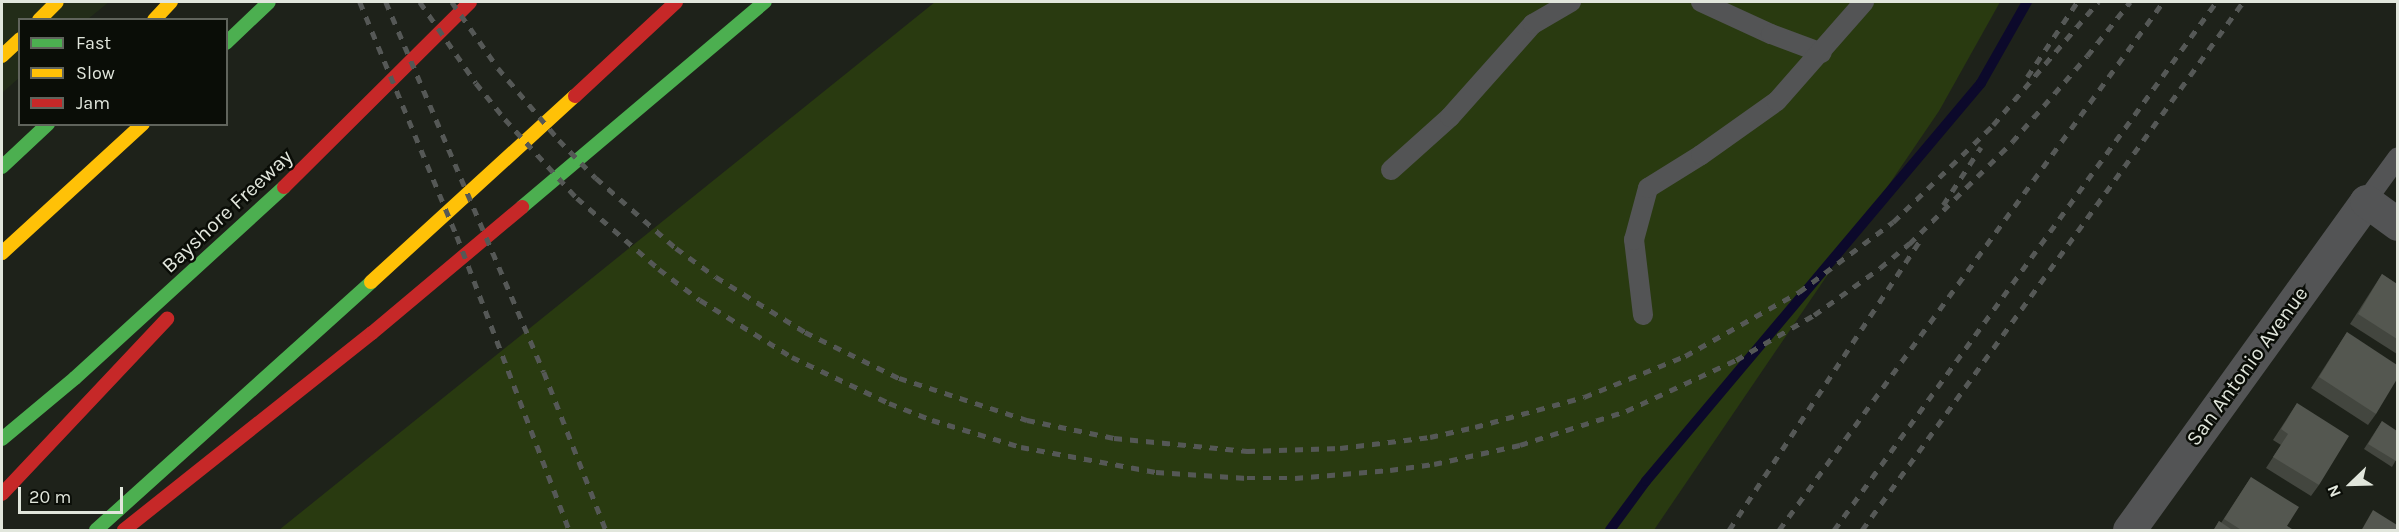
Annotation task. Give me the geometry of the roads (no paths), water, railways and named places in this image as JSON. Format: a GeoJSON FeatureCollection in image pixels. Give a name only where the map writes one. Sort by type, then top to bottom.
{"type":"FeatureCollection","features":[{"type":"Feature","properties":{"kind":"highway"},"geometry":{"type":"LineString","coordinates":[[41,18],[57,2]]}},
{"type":"Feature","properties":{"kind":"highway"},"geometry":{"type":"LineString","coordinates":[[156,18],[171,2]]}},
{"type":"Feature","properties":{"kind":"highway"},"geometry":{"type":"LineString","coordinates":[[228,41],[269,2]]}},
{"type":"Feature","properties":{"kind":"highway","name":"Bayshore Freeway"},"geometry":{"type":"LineString","coordinates":[[2,439],[101,355],[256,215],[470,2]]}},
{"type":"Feature","properties":{"kind":"highway"},"geometry":{"type":"LineString","coordinates":[[96,531],[492,173],[676,2]]}},
{"type":"Feature","properties":{"kind":"highway"},"geometry":{"type":"LineString","coordinates":[[124,531],[372,333],[765,2]]}},
{"type":"Feature","properties":{"kind":"highway"},"geometry":{"type":"LineString","coordinates":[[2,56],[18,41]]}},
{"type":"Feature","properties":{"kind":"highway"},"geometry":{"type":"LineString","coordinates":[[2,167],[46,126]]}},
{"type":"Feature","properties":{"kind":"highway"},"geometry":{"type":"LineString","coordinates":[[2,253],[141,126]]}},
{"type":"Feature","properties":{"kind":"highway"},"geometry":{"type":"LineString","coordinates":[[195,287],[256,215]]}},
{"type":"Feature","properties":{"kind":"highway"},"geometry":{"type":"LineString","coordinates":[[2,494],[57,439],[179,305]]}},
{"type":"Feature","properties":{"kind":"street"},"geometry":{"type":"LineString","coordinates":[[2366,201],[2397,224]]}},
{"type":"Feature","properties":{"kind":"street","name":"San Antonio Avenue"},"geometry":{"type":"LineString","coordinates":[[2129,531],[2366,201]]}},
{"type":"Feature","properties":{"kind":"lane"},"geometry":{"type":"LineString","coordinates":[[1390,170],[1450,117],[1533,24],[1571,2]]}},
{"type":"Feature","properties":{"kind":"lane"},"geometry":{"type":"LineString","coordinates":[[1701,2],[1771,34],[1822,53]]}},
{"type":"Feature","properties":{"kind":"lane"},"geometry":{"type":"LineString","coordinates":[[1643,315],[1634,240],[1648,188],[1701,155],[1777,101],[1822,53],[1864,2]]}},
{"type":"Feature","properties":{"kind":"lane"},"geometry":{"type":"LineString","coordinates":[[2366,201],[2397,157]]}},
{"type":"Feature","properties":{"kind":"waterway"},"geometry":{"type":"LineString","coordinates":[[1610,530],[1646,481],[1981,83],[2027,2]]}},
{"type":"Feature","properties":{"kind":"railway"},"geometry":{"type":"LineString","coordinates":[[360,2],[457,236],[569,530]]}},
{"type":"Feature","properties":{"kind":"railway"},"geometry":{"type":"LineString","coordinates":[[386,2],[544,372],[606,530]]}},
{"type":"Feature","properties":{"kind":"railway"},"geometry":{"type":"LineString","coordinates":[[420,2],[476,83],[505,119],[577,198],[659,269],[700,300],[792,357],[889,403],[932,420],[1021,447],[1156,472],[1247,478],[1295,478],[1390,470],[1434,464],[1520,445],[1626,411],[1736,360],[1814,315],[1880,268],[1909,244],[2012,142],[2087,56],[2130,2]]}},
{"type":"Feature","properties":{"kind":"railway"},"geometry":{"type":"LineString","coordinates":[[452,2],[498,68],[559,140],[596,178],[676,248],[716,277],[805,332],[899,378],[1027,420],[1114,438],[1247,451],[1340,448],[1430,437],[1584,397],[1685,356],[1799,292],[1893,222],[1993,125],[2098,2]]}},
{"type":"Feature","properties":{"kind":"railway"},"geometry":{"type":"LineString","coordinates":[[2027,77],[2077,2]]}},
{"type":"Feature","properties":{"kind":"railway"},"geometry":{"type":"LineString","coordinates":[[1779,530],[2163,2]]}},
{"type":"Feature","properties":{"kind":"railway"},"geometry":{"type":"LineString","coordinates":[[1834,530],[2216,2]]}},
{"type":"Feature","properties":{"kind":"railway"},"geometry":{"type":"LineString","coordinates":[[1862,530],[2243,2]]}},
{"type":"Feature","properties":{"kind":"railway"},"geometry":{"type":"LineString","coordinates":[[1943,205],[1981,147]]}},
{"type":"Feature","properties":{"kind":"railway"},"geometry":{"type":"LineString","coordinates":[[1729,530],[1920,240]]}}]}
